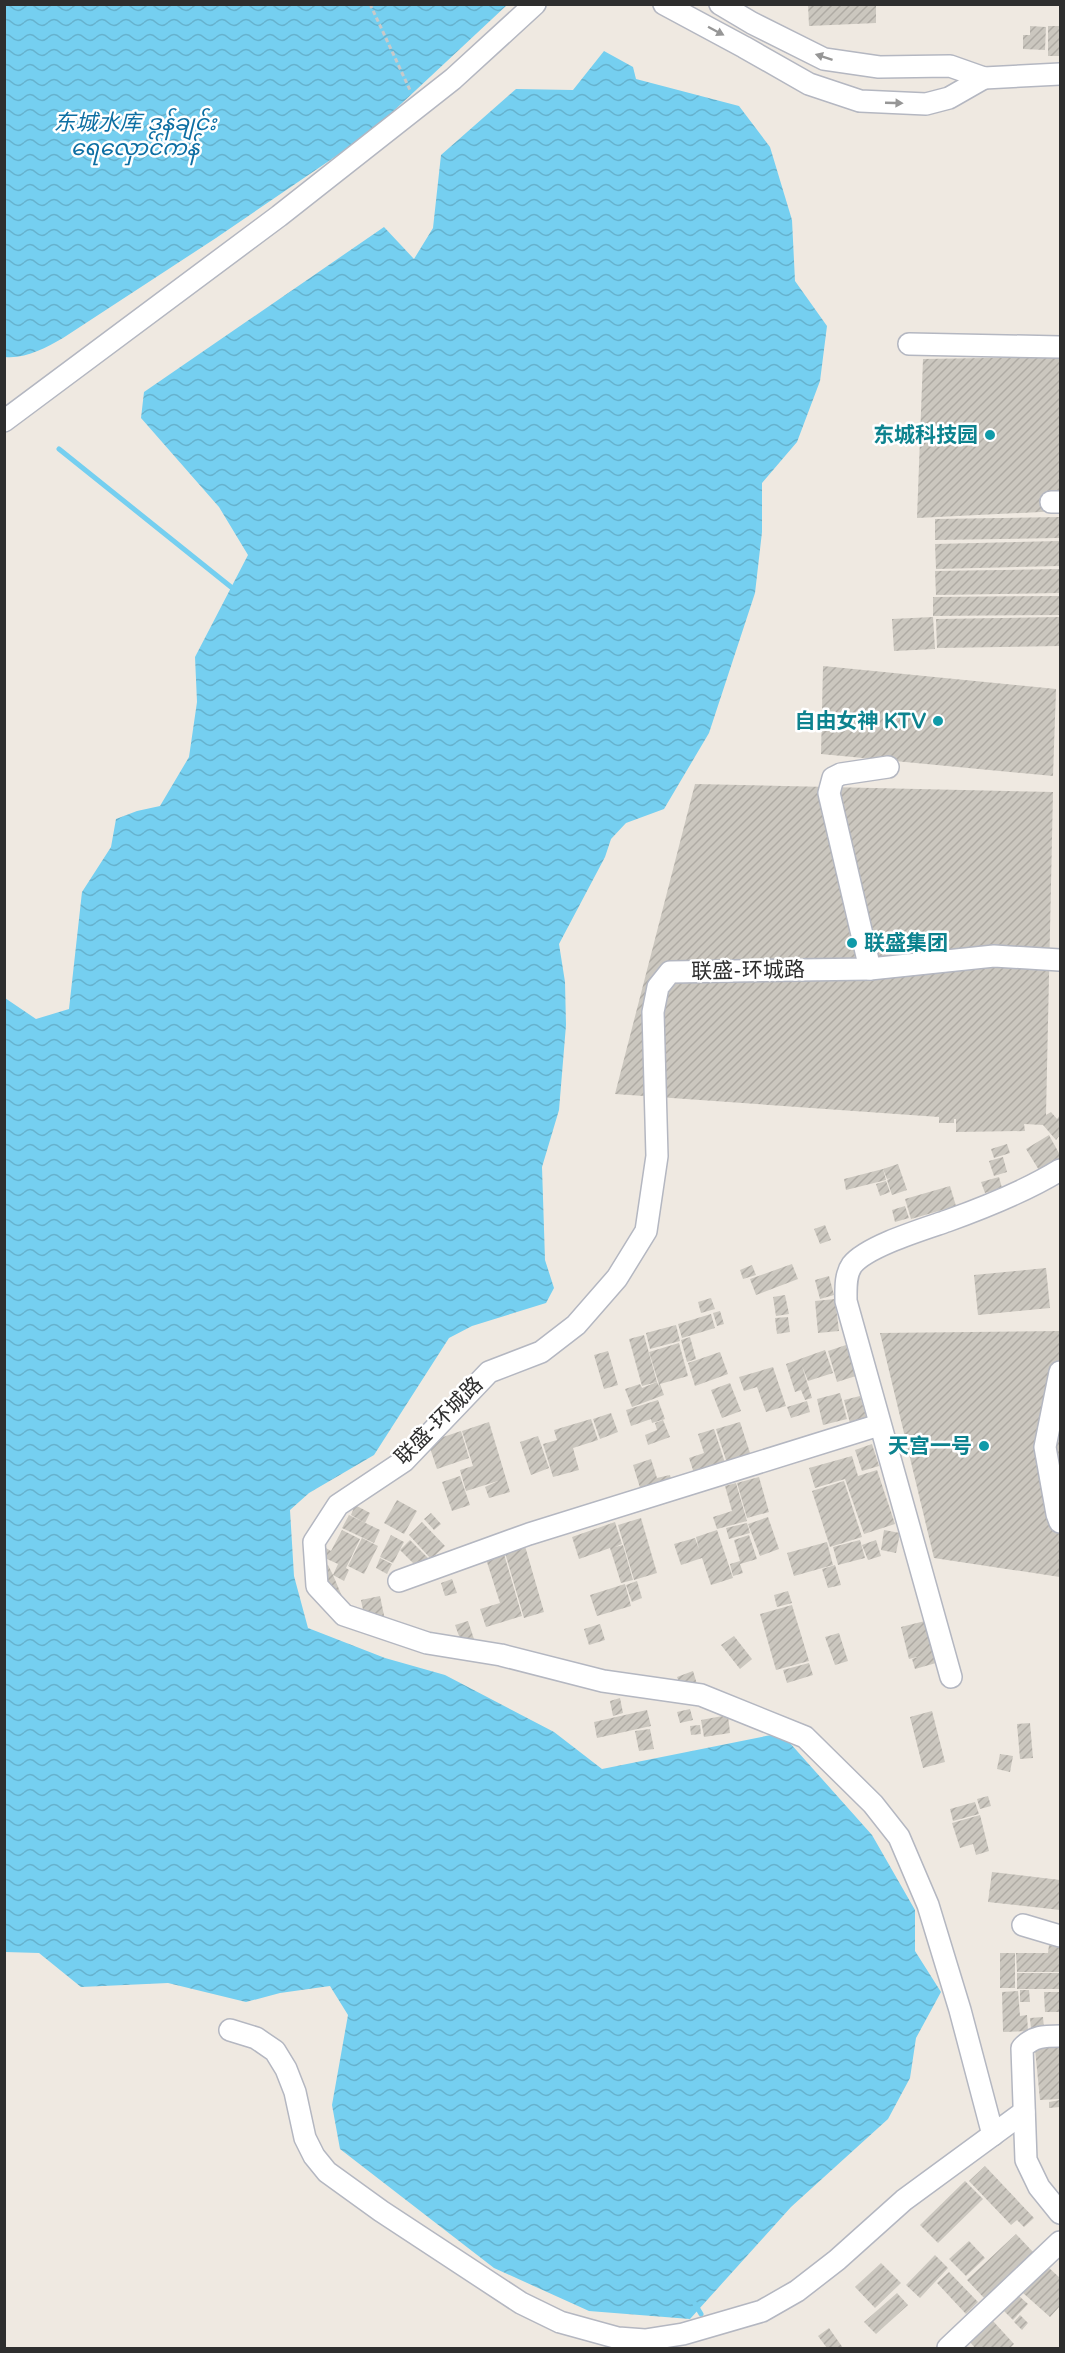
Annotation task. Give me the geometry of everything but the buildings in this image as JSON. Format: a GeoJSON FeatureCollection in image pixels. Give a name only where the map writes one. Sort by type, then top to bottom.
{"type":"FeatureCollection","features":[{"type":"Feature","properties":{"kind":"street"},"geometry":{"type":"LineString","coordinates":[[4,421],[279,216],[418,107],[453,79],[535,4]]}},
{"type":"Feature","properties":{"kind":"street"},"geometry":{"type":"LineString","coordinates":[[664,4],[809,84],[861,101],[926,104],[949,98],[984,78]]}},
{"type":"Feature","properties":{"kind":"street"},"geometry":{"type":"LineString","coordinates":[[720,4],[752,23],[824,59],[879,67],[951,66],[984,78],[1060,74]]}},
{"type":"Feature","properties":{"kind":"street"},"geometry":{"type":"LineString","coordinates":[[909,344],[1060,347]]}},
{"type":"Feature","properties":{"kind":"street"},"geometry":{"type":"LineString","coordinates":[[870,969],[829,793],[833,778],[841,774],[888,767]]}},
{"type":"Feature","properties":{"kind":"street","name":"联盛-环城路"},"geometry":{"type":"LineString","coordinates":[[993,2135],[960,2010],[928,1905],[898,1837],[873,1804],[805,1737],[701,1695],[603,1682],[501,1655],[428,1643],[344,1615],[317,1586],[314,1542],[338,1504],[404,1461],[489,1372],[541,1352],[576,1325],[617,1278],[646,1231],[653,1193],[657,1156],[653,1012],[658,987],[670,972],[870,969],[994,956],[1060,960]]}},
{"type":"Feature","properties":{"kind":"street"},"geometry":{"type":"LineString","coordinates":[[951,1677],[879,1425],[846,1301],[846,1285],[850,1267],[865,1254],[1016,1192],[1060,1170]]}},
{"type":"Feature","properties":{"kind":"street"},"geometry":{"type":"LineString","coordinates":[[1060,1372],[1045,1447],[1060,1522]]}},
{"type":"Feature","properties":{"kind":"street"},"geometry":{"type":"LineString","coordinates":[[399,1581],[529,1534],[879,1425]]}},
{"type":"Feature","properties":{"kind":"street"},"geometry":{"type":"LineString","coordinates":[[1023,1925],[1060,1936]]}},
{"type":"Feature","properties":{"kind":"street"},"geometry":{"type":"LineString","coordinates":[[230,2030],[256,2038],[275,2052],[286,2069],[295,2092],[305,2138],[314,2156],[327,2172],[381,2211],[521,2303],[560,2322],[618,2338],[645,2340],[683,2334],[762,2311],[797,2291],[837,2260],[904,2200],[1024,2112]]}},
{"type":"Feature","properties":{"kind":"street"},"geometry":{"type":"LineString","coordinates":[[1060,2036],[1041,2036],[1028,2041],[1022,2048],[1026,2160],[1031,2174],[1060,2213]]}},
{"type":"Feature","properties":{"kind":"street"},"geometry":{"type":"LineString","coordinates":[[948,2349],[1060,2242]]}},
{"type":"Feature","properties":{"kind":"path"},"geometry":{"type":"LineString","coordinates":[[370,4],[418,107]]}},
{"type":"Feature","properties":{"kind":"water","name":"东城水库 ဒွန်ချင်း ရေလှောင်ကန်"},"geometry":{"type":"Polygon","coordinates":[[[5,5],[507,5],[370,133],[216,238],[63,338],[35,352],[5,357],[5,5]]]}},
{"type":"Feature","properties":{"kind":"water"},"geometry":{"type":"Polygon","coordinates":[[[604,51],[633,67],[636,79],[739,106],[770,147],[792,220],[795,281],[827,326],[820,381],[797,442],[762,483],[762,532],[755,593],[709,733],[664,809],[626,823],[611,839],[605,857],[559,944],[565,982],[566,1025],[559,1110],[542,1167],[545,1260],[554,1288],[546,1303],[472,1326],[449,1338],[374,1455],[309,1493],[290,1510],[294,1576],[308,1628],[385,1658],[445,1675],[554,1732],[602,1769],[781,1733],[872,1835],[915,1910],[915,1951],[941,1992],[916,2038],[910,2078],[888,2119],[791,2207],[690,2319],[589,2311],[494,2268],[340,2149],[332,2105],[348,2015],[330,1986],[280,1993],[246,2002],[168,1983],[81,1987],[39,1953],[5,1952],[5,998],[36,1019],[69,1009],[82,892],[111,847],[116,819],[160,806],[189,757],[197,702],[195,657],[248,555],[219,507],[141,418],[144,392],[384,227],[414,259],[433,228],[441,155],[516,89],[573,90],[604,51]]]}},
{"type":"Feature","properties":{"kind":"waterway"},"geometry":{"type":"LineString","coordinates":[[59,449],[236,591]]}},
{"type":"Feature","properties":{"kind":"waterway"},"geometry":{"type":"LineString","coordinates":[[695,2304],[701,2314]]}},
{"type":"Feature","properties":{"kind":"place","name":"东城科技园"},"geometry":{"type":"Point","coordinates":[990,435]}},
{"type":"Feature","properties":{"kind":"place","name":"自由女神 KTV"},"geometry":{"type":"Point","coordinates":[938,721]}},
{"type":"Feature","properties":{"kind":"place","name":"联盛集团"},"geometry":{"type":"Point","coordinates":[852,943]}},
{"type":"Feature","properties":{"kind":"place","name":"天宫一号"},"geometry":{"type":"Point","coordinates":[984,1446]}}]}
